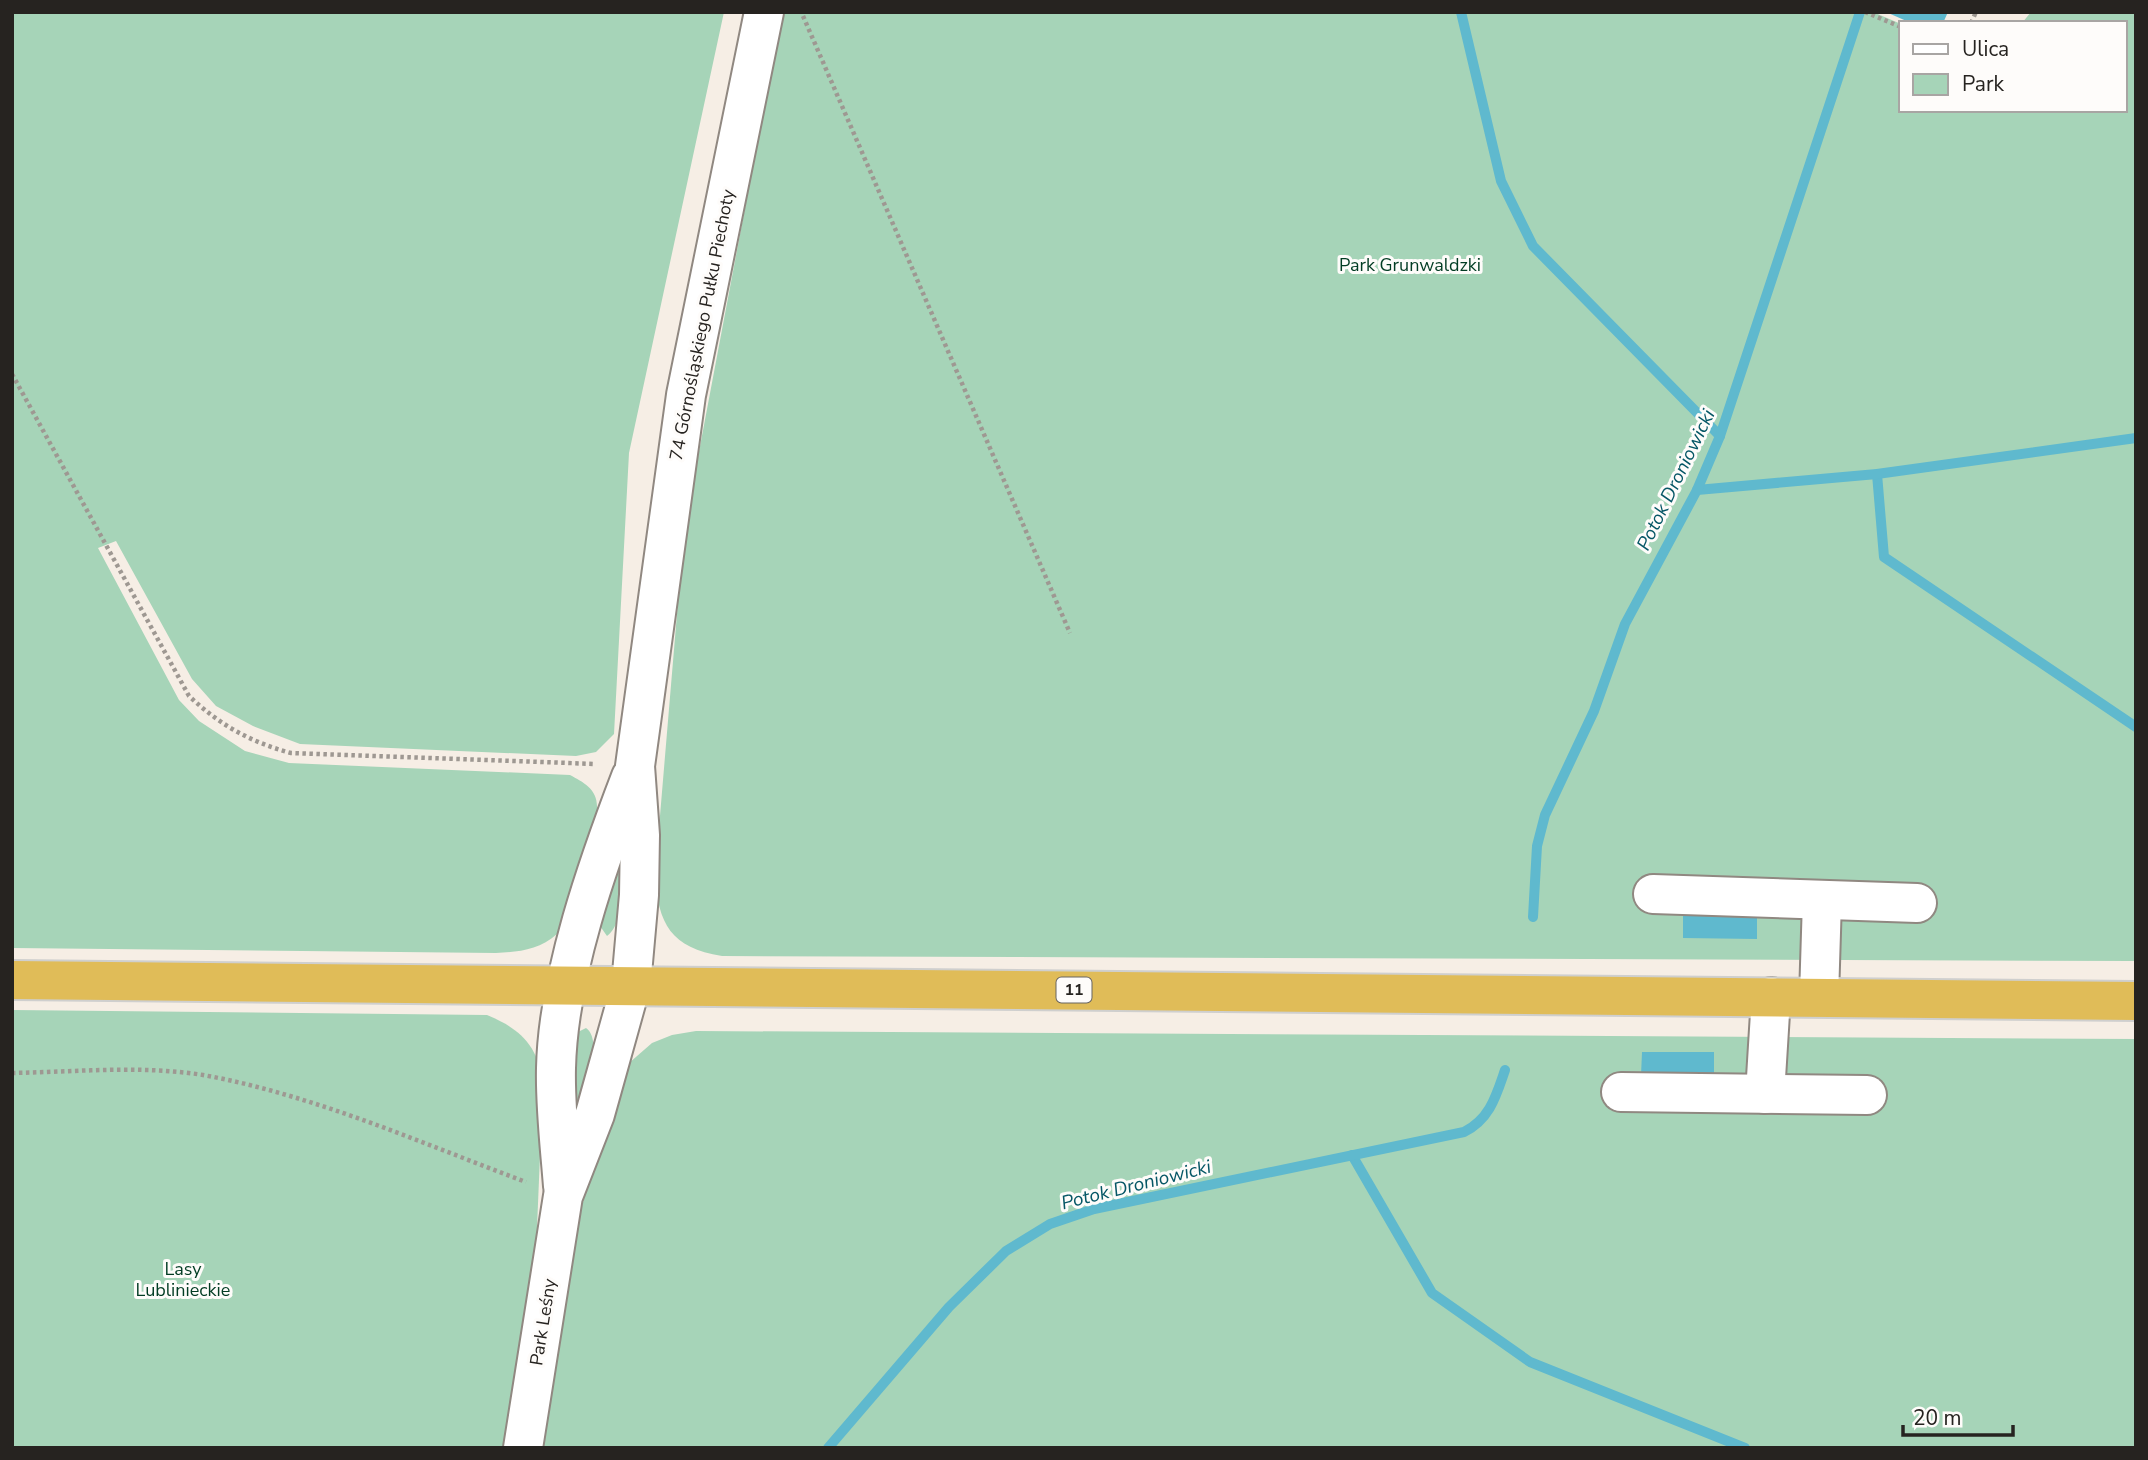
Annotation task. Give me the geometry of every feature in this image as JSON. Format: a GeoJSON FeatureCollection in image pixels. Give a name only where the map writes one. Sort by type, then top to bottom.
{"type":"FeatureCollection","features":[{"type":"Feature","properties":{"kind":"highway","name":"11"},"geometry":{"type":"LineString","coordinates":[[12,980],[2136,1001]]}},
{"type":"Feature","properties":{"kind":"street","name":"74 Górnośląskiego Pułku Piechoty"},"geometry":{"type":"LineString","coordinates":[[631,985],[639,895],[640,835],[635,766],[685,395],[764,12]]}},
{"type":"Feature","properties":{"kind":"street","name":"74 Górnośląskiego Pułku Piechoty"},"geometry":{"type":"LineString","coordinates":[[567,985],[610,833],[635,766]]}},
{"type":"Feature","properties":{"kind":"street"},"geometry":{"type":"LineString","coordinates":[[1653,894],[1917,903]]}},
{"type":"Feature","properties":{"kind":"street"},"geometry":{"type":"LineString","coordinates":[[1819,997],[1822,900]]}},
{"type":"Feature","properties":{"kind":"street","name":"Park Leśny"},"geometry":{"type":"LineString","coordinates":[[523,1448],[563,1196],[556,1067],[567,985]]}},
{"type":"Feature","properties":{"kind":"street","name":"Park Leśny"},"geometry":{"type":"LineString","coordinates":[[563,1196],[595,1114],[631,985]]}},
{"type":"Feature","properties":{"kind":"street"},"geometry":{"type":"LineString","coordinates":[[1765,1094],[1771,997]]}},
{"type":"Feature","properties":{"kind":"street"},"geometry":{"type":"LineString","coordinates":[[1621,1092],[1867,1095]]}},
{"type":"Feature","properties":{"kind":"path"},"geometry":{"type":"LineString","coordinates":[[801,12],[1070,633]]}},
{"type":"Feature","properties":{"kind":"path"},"geometry":{"type":"LineString","coordinates":[[1865,13],[1899,26]]}},
{"type":"Feature","properties":{"kind":"path"},"geometry":{"type":"LineString","coordinates":[[12,374],[189,696],[210,716],[236,733],[261,745],[291,753],[635,766]]}},
{"type":"Feature","properties":{"kind":"path"},"geometry":{"type":"LineString","coordinates":[[12,1073],[120,1070],[202,1075],[302,1099],[563,1196]]}},
{"type":"Feature","properties":{"kind":"green space"},"geometry":{"type":"Polygon","coordinates":[[[12,12],[724,12],[629,453],[614,734],[596,752],[576,756],[300,744],[253,726],[216,706],[192,679],[116,541],[98,548],[179,700],[199,721],[245,751],[289,763],[570,775],[588,787],[595,795],[597,806],[583,873],[563,925],[557,934],[543,944],[520,951],[496,953],[12,948],[12,12]]]}},
{"type":"Feature","properties":{"kind":"green space","name":"Park Grunwaldzki"},"geometry":{"type":"Polygon","coordinates":[[[782,12],[1873,12],[1899,23],[1899,112],[2127,112],[2127,21],[2024,21],[2031,12],[2136,12],[2136,961],[722,956],[705,952],[690,947],[670,931],[660,907],[655,875],[684,531],[782,12]]]}},
{"type":"Feature","properties":{"kind":"green space"},"geometry":{"type":"Polygon","coordinates":[[[624,820],[622,900],[614,928],[607,936],[600,926],[624,820]]]}},
{"type":"Feature","properties":{"kind":"green space","name":"Lasy Lublinieckie"},"geometry":{"type":"Polygon","coordinates":[[[12,1010],[487,1015],[509,1026],[526,1040],[537,1059],[543,1083],[535,1276],[505,1448],[12,1448],[12,1010]]]}},
{"type":"Feature","properties":{"kind":"green space"},"geometry":{"type":"Polygon","coordinates":[[[586,1028],[592,1036],[593,1065],[575,1146],[573,1052],[578,1032],[586,1028]]]}},
{"type":"Feature","properties":{"kind":"green space"},"geometry":{"type":"Polygon","coordinates":[[[696,1031],[2136,1039],[2136,1448],[534,1448],[575,1230],[621,1070],[652,1043],[672,1035],[696,1031]]]}},
{"type":"Feature","properties":{"kind":"water"},"geometry":{"type":"Polygon","coordinates":[[[1886,12],[1948,12],[1944,21],[1906,21],[1886,12]]]}},
{"type":"Feature","properties":{"kind":"water"},"geometry":{"type":"Polygon","coordinates":[[[1683,914],[1757,915],[1757,939],[1683,938],[1683,914]]]}},
{"type":"Feature","properties":{"kind":"water"},"geometry":{"type":"Polygon","coordinates":[[[1642,1052],[1714,1052],[1714,1077],[1641,1076],[1642,1052]]]}},
{"type":"Feature","properties":{"kind":"waterway"},"geometry":{"type":"LineString","coordinates":[[1461,12],[1501,181],[1533,246],[1720,436]]}},
{"type":"Feature","properties":{"kind":"waterway","name":"Potok Droniowicki"},"geometry":{"type":"LineString","coordinates":[[1533,917],[1537,846],[1545,815],[1594,711],[1625,624],[1697,490],[1720,436],[1860,12]]}},
{"type":"Feature","properties":{"kind":"waterway"},"geometry":{"type":"LineString","coordinates":[[1697,490],[1877,474],[2136,438]]}},
{"type":"Feature","properties":{"kind":"waterway"},"geometry":{"type":"LineString","coordinates":[[1877,474],[1884,557],[2136,727]]}},
{"type":"Feature","properties":{"kind":"waterway","name":"Potok Droniowicki"},"geometry":{"type":"LineString","coordinates":[[828,1448],[949,1307],[1006,1251],[1050,1224],[1094,1209],[1464,1132],[1486,1114],[1505,1070]]}},
{"type":"Feature","properties":{"kind":"waterway"},"geometry":{"type":"LineString","coordinates":[[1352,1155],[1432,1293],[1530,1362],[1745,1448]]}}]}
